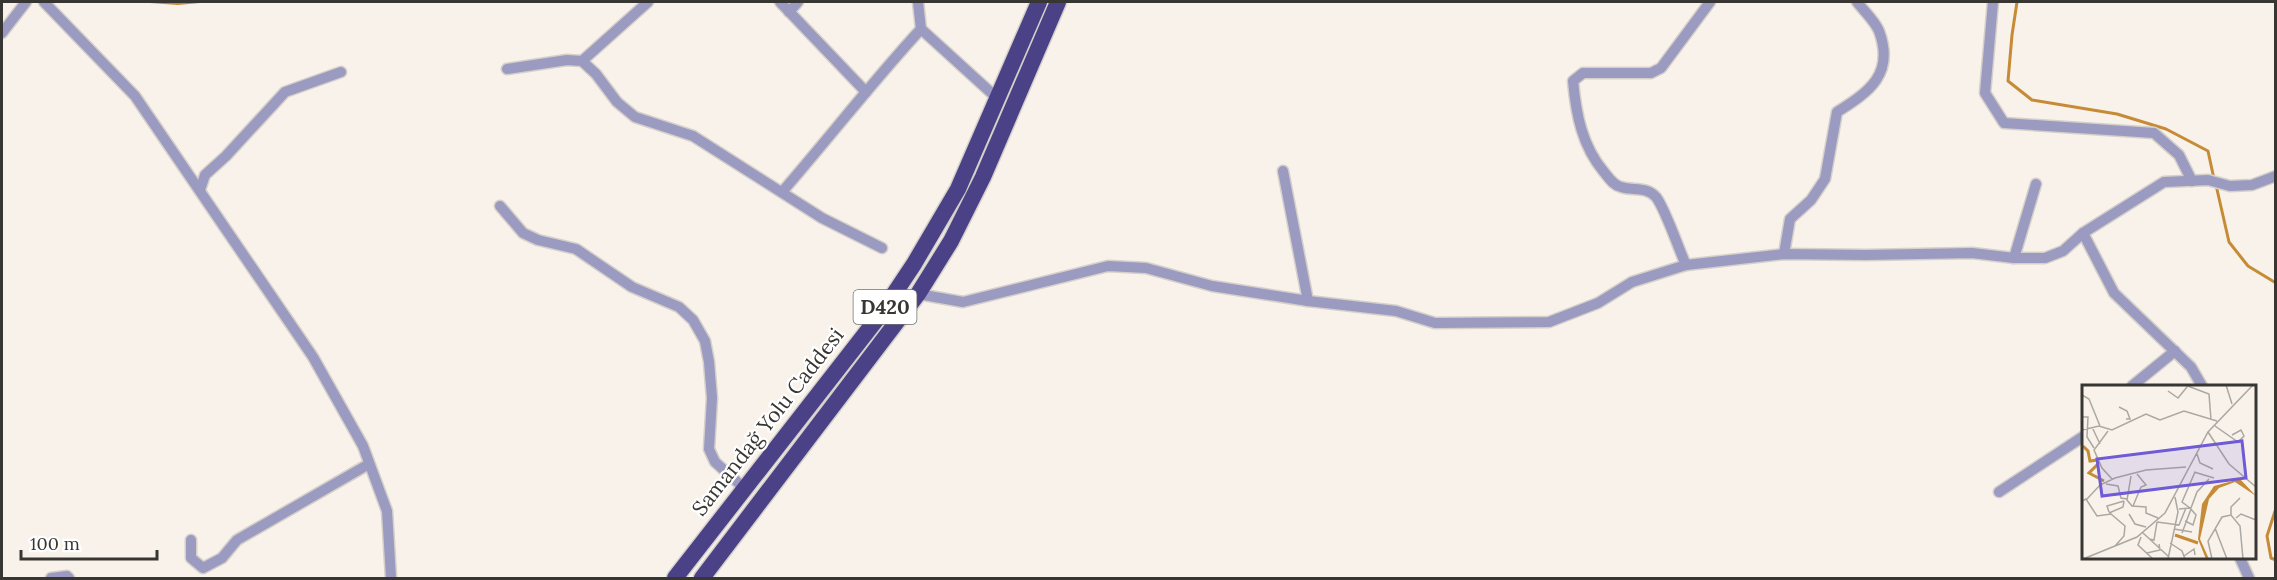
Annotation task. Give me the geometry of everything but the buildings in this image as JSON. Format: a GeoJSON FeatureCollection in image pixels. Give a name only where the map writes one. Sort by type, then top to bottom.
{"type":"FeatureCollection","features":[{"type":"Feature","properties":{"kind":"highway","name":"Samandağ Yolu Caddesi"},"geometry":{"type":"LineString","coordinates":[[675,579],[880,315],[914,264],[958,189],[1039,2]]}},
{"type":"Feature","properties":{"kind":"highway","name":"Samandağ Yolu Caddesi"},"geometry":{"type":"LineString","coordinates":[[702,579],[918,294],[951,241],[984,177],[1058,2]]}},
{"type":"Feature","properties":{"kind":"street"},"geometry":{"type":"LineString","coordinates":[[2,33],[26,2]]}},
{"type":"Feature","properties":{"kind":"street"},"geometry":{"type":"LineString","coordinates":[[44,2],[135,96],[313,357],[363,447],[387,511],[391,579]]}},
{"type":"Feature","properties":{"kind":"street"},"geometry":{"type":"LineString","coordinates":[[582,61],[648,2]]}},
{"type":"Feature","properties":{"kind":"street"},"geometry":{"type":"LineString","coordinates":[[780,2],[866,92]]}},
{"type":"Feature","properties":{"kind":"street"},"geometry":{"type":"LineString","coordinates":[[789,12],[798,2]]}},
{"type":"Feature","properties":{"kind":"street"},"geometry":{"type":"LineString","coordinates":[[918,2],[921,28],[998,99]]}},
{"type":"Feature","properties":{"kind":"street"},"geometry":{"type":"LineString","coordinates":[[1686,265],[1656,197],[1645,189],[1621,187],[1612,182],[1591,157],[1583,133],[1573,81],[1583,72],[1651,73],[1661,68],[1710,2]]}},
{"type":"Feature","properties":{"kind":"street"},"geometry":{"type":"LineString","coordinates":[[1784,254],[1790,219],[1811,200],[1825,179],[1837,112],[1864,96],[1883,70],[1883,49],[1878,30],[1857,2]]}},
{"type":"Feature","properties":{"kind":"street"},"geometry":{"type":"LineString","coordinates":[[1993,2],[1985,93],[2004,123],[2154,133],[2179,155],[2192,181]]}},
{"type":"Feature","properties":{"kind":"street"},"geometry":{"type":"LineString","coordinates":[[782,192],[838,129],[866,92],[921,28]]}},
{"type":"Feature","properties":{"kind":"street"},"geometry":{"type":"LineString","coordinates":[[507,69],[567,60],[582,61],[596,74],[617,102],[634,117],[693,136],[822,218],[882,248]]}},
{"type":"Feature","properties":{"kind":"street"},"geometry":{"type":"LineString","coordinates":[[200,190],[205,175],[226,156],[285,92],[340,72]]}},
{"type":"Feature","properties":{"kind":"street"},"geometry":{"type":"LineString","coordinates":[[1283,171],[1308,301]]}},
{"type":"Feature","properties":{"kind":"street"},"geometry":{"type":"LineString","coordinates":[[918,294],[963,302],[1108,266],[1146,268],[1212,286],[1308,301],[1396,311],[1435,323],[1549,322],[1598,303],[1632,282],[1686,265],[1784,254],[1972,253],[2014,258],[2045,258],[2063,251],[2083,233],[2164,182],[2208,180],[2230,186],[2252,185],[2276,176]]}},
{"type":"Feature","properties":{"kind":"street"},"geometry":{"type":"LineString","coordinates":[[2014,258],[2036,184]]}},
{"type":"Feature","properties":{"kind":"street"},"geometry":{"type":"LineString","coordinates":[[500,206],[523,233],[538,240],[576,249],[632,287],[679,307],[693,320],[705,341],[709,362],[712,398],[710,449],[715,462],[745,489]]}},
{"type":"Feature","properties":{"kind":"street"},"geometry":{"type":"LineString","coordinates":[[2083,233],[2114,293],[2191,367],[2201,385]]}},
{"type":"Feature","properties":{"kind":"street"},"geometry":{"type":"LineString","coordinates":[[2134,385],[2175,351]]}},
{"type":"Feature","properties":{"kind":"street"},"geometry":{"type":"LineString","coordinates":[[1999,492],[2082,440]]}},
{"type":"Feature","properties":{"kind":"street"},"geometry":{"type":"LineString","coordinates":[[191,540],[191,558],[203,568],[222,558],[237,540],[369,464]]}},
{"type":"Feature","properties":{"kind":"street"},"geometry":{"type":"LineString","coordinates":[[2240,559],[2249,579]]}},
{"type":"Feature","properties":{"kind":"street"},"geometry":{"type":"LineString","coordinates":[[51,579],[67,576],[69,579]]}},
{"type":"Feature","properties":{"kind":"shaded area"},"geometry":{"type":"Polygon","coordinates":[[[136,2],[211,2],[178,5],[136,2]]]}},
{"type":"Feature","properties":{"kind":"waterway"},"geometry":{"type":"LineString","coordinates":[[2017,2],[2008,81],[2032,100],[2117,114],[2166,129],[2208,151],[2214,179]]}},
{"type":"Feature","properties":{"kind":"waterway"},"geometry":{"type":"LineString","coordinates":[[2216,185],[2229,242],[2248,266],[2276,283]]}},
{"type":"Feature","properties":{"kind":"waterway"},"geometry":{"type":"LineString","coordinates":[[2276,508],[2267,536],[2271,558],[2276,560]]}}]}
